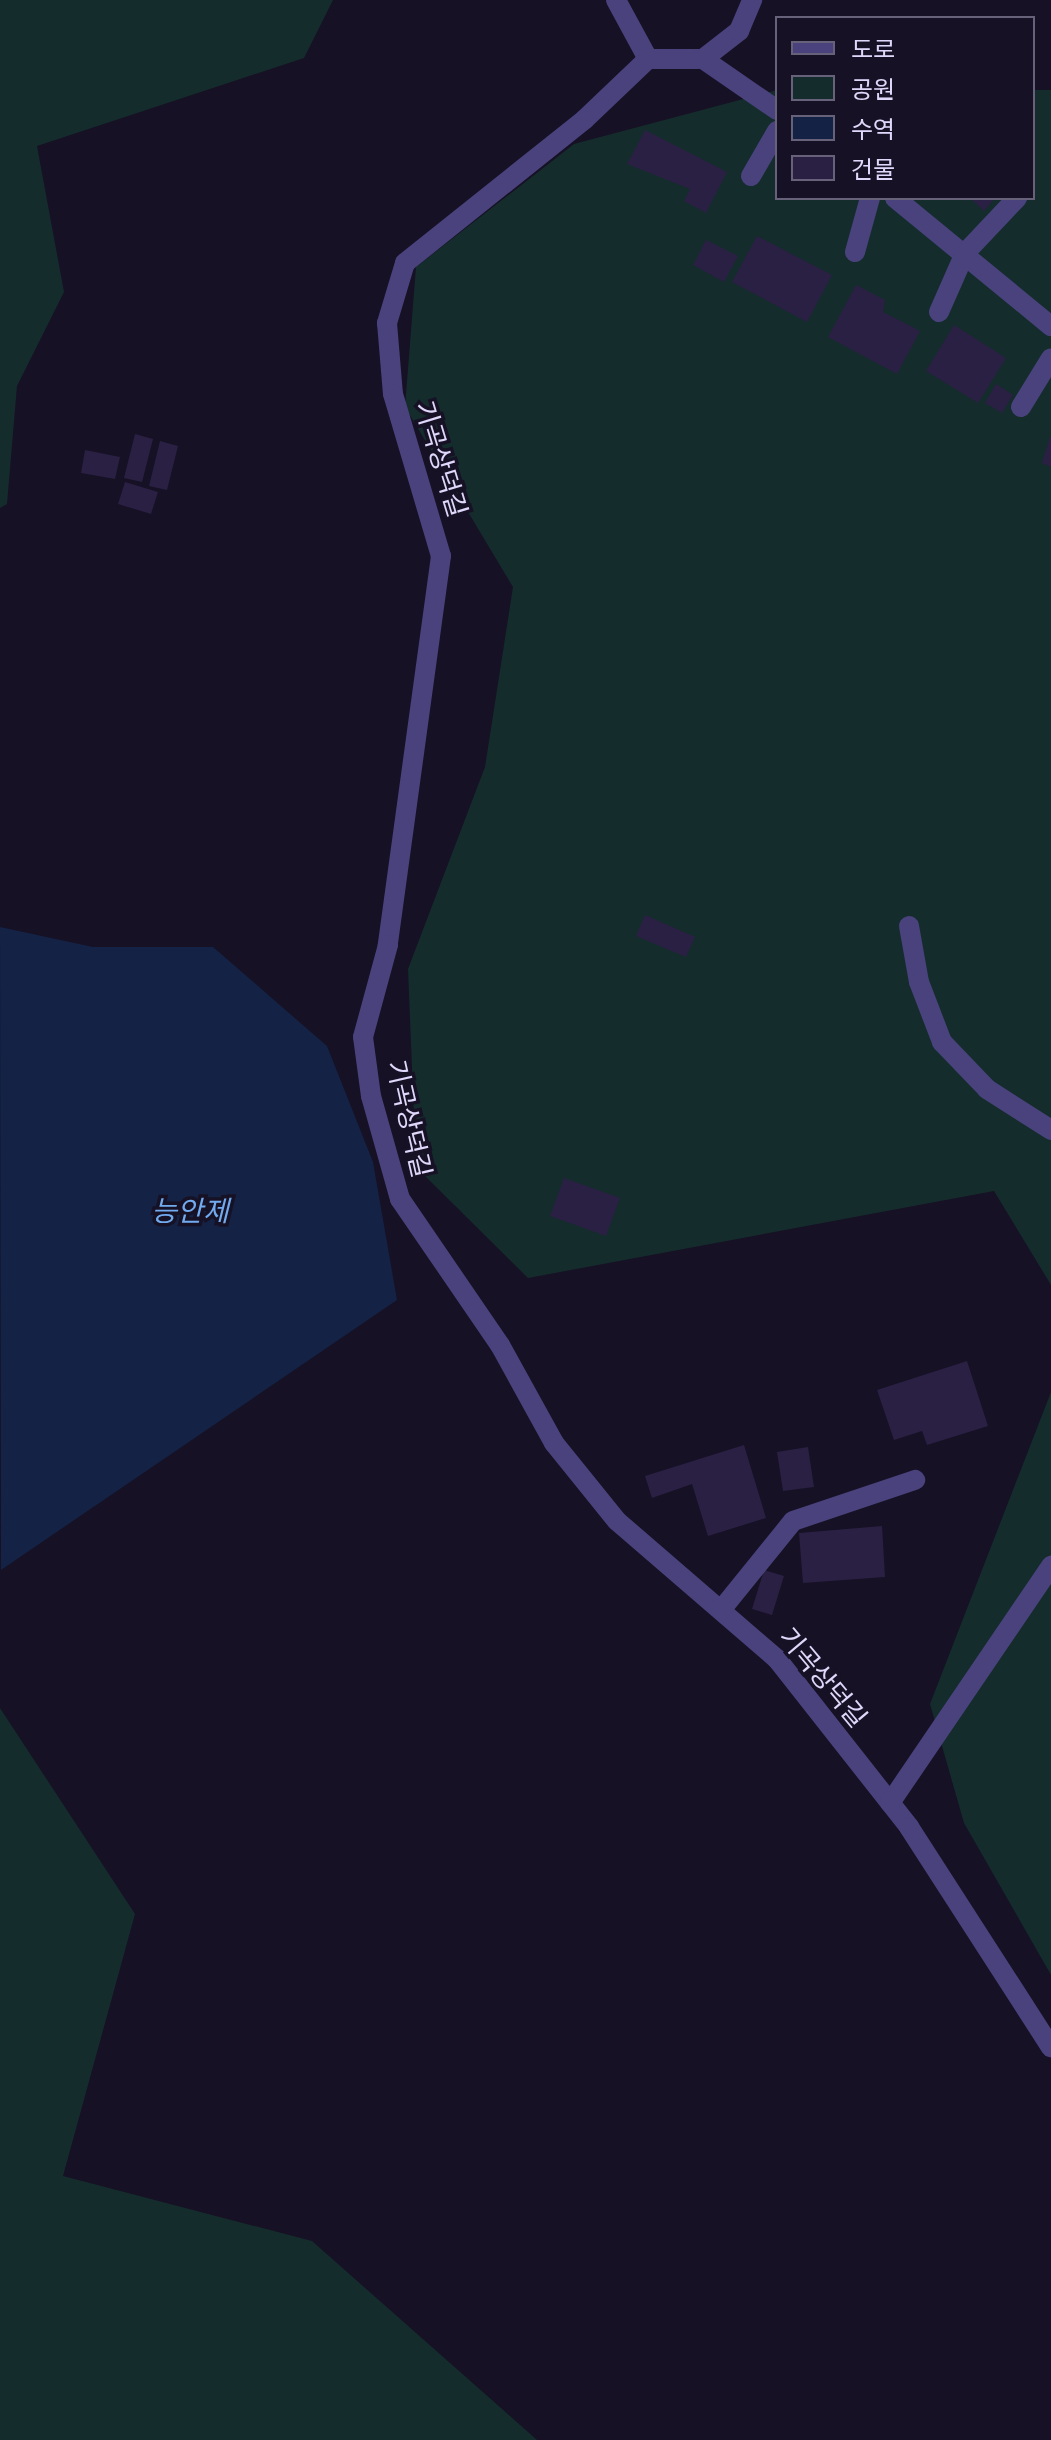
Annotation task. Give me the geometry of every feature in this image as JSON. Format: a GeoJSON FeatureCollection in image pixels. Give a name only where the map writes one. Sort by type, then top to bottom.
{"type":"FeatureCollection","features":[{"type":"Feature","properties":{"kind":"street"},"geometry":{"type":"LineString","coordinates":[[616,0],[648,59],[703,59],[775,109]]}},
{"type":"Feature","properties":{"kind":"street"},"geometry":{"type":"LineString","coordinates":[[703,59],[739,31],[752,0]]}},
{"type":"Feature","properties":{"kind":"street","name":"기곡상덕길"},"geometry":{"type":"LineString","coordinates":[[648,59],[405,263],[391,308],[393,394],[441,556],[390,931],[363,1037],[371,1096],[400,1199],[500,1345],[554,1443],[617,1521],[777,1659],[890,1803],[1051,2047]]}},
{"type":"Feature","properties":{"kind":"street"},"geometry":{"type":"LineString","coordinates":[[751,176],[775,134]]}},
{"type":"Feature","properties":{"kind":"street"},"geometry":{"type":"LineString","coordinates":[[855,252],[869,200]]}},
{"type":"Feature","properties":{"kind":"street"},"geometry":{"type":"LineString","coordinates":[[898,200],[1051,326]]}},
{"type":"Feature","properties":{"kind":"street"},"geometry":{"type":"LineString","coordinates":[[939,312],[965,253],[1015,200]]}},
{"type":"Feature","properties":{"kind":"street"},"geometry":{"type":"LineString","coordinates":[[1021,407],[1051,358]]}},
{"type":"Feature","properties":{"kind":"street"},"geometry":{"type":"LineString","coordinates":[[909,926],[919,982],[942,1042],[987,1089],[1051,1130]]}},
{"type":"Feature","properties":{"kind":"street"},"geometry":{"type":"LineString","coordinates":[[721,1610],[793,1521],[915,1480]]}},
{"type":"Feature","properties":{"kind":"street"},"geometry":{"type":"LineString","coordinates":[[890,1803],[1051,1566]]}},
{"type":"Feature","properties":{"kind":"green space"},"geometry":{"type":"Polygon","coordinates":[[[0,0],[333,0],[304,58],[37,146],[64,292],[17,386],[7,504],[0,508],[0,0]]]}},
{"type":"Feature","properties":{"kind":"green space"},"geometry":{"type":"Polygon","coordinates":[[[1035,90],[1051,90],[1051,1285],[994,1191],[528,1278],[416,1167],[408,969],[485,767],[513,587],[405,407],[416,267],[574,144],[775,91],[775,200],[1035,200],[1035,90]]]}},
{"type":"Feature","properties":{"kind":"green space"},"geometry":{"type":"Polygon","coordinates":[[[1051,1392],[1051,1975],[964,1823],[930,1704],[1051,1392]]]}},
{"type":"Feature","properties":{"kind":"green space"},"geometry":{"type":"Polygon","coordinates":[[[0,1708],[135,1914],[63,2176],[312,2241],[537,2440],[0,2440],[0,1708]]]}},
{"type":"Feature","properties":{"kind":"water","name":"능안제"},"geometry":{"type":"Polygon","coordinates":[[[0,927],[93,947],[213,947],[327,1046],[373,1162],[397,1300],[1,1570],[0,927]]]}},
{"type":"Feature","properties":{"kind":"building"},"geometry":{"type":"Polygon","coordinates":[[[645,130],[727,172],[706,213],[684,201],[690,189],[627,164],[645,130]]]}},
{"type":"Feature","properties":{"kind":"building"},"geometry":{"type":"Polygon","coordinates":[[[972,200],[993,200],[984,211],[972,200]]]}},
{"type":"Feature","properties":{"kind":"building"},"geometry":{"type":"Polygon","coordinates":[[[757,236],[832,275],[807,322],[732,282],[757,236]]]}},
{"type":"Feature","properties":{"kind":"building"},"geometry":{"type":"Polygon","coordinates":[[[706,240],[738,256],[724,282],[693,265],[706,240]]]}},
{"type":"Feature","properties":{"kind":"building"},"geometry":{"type":"Polygon","coordinates":[[[856,285],[885,300],[883,312],[920,331],[897,374],[828,337],[856,285]]]}},
{"type":"Feature","properties":{"kind":"building"},"geometry":{"type":"Polygon","coordinates":[[[954,325],[1006,358],[978,403],[926,371],[954,325]]]}},
{"type":"Feature","properties":{"kind":"building"},"geometry":{"type":"Polygon","coordinates":[[[996,384],[1013,395],[1002,413],[985,403],[996,384]]]}},
{"type":"Feature","properties":{"kind":"building"},"geometry":{"type":"Polygon","coordinates":[[[135,434],[153,439],[142,482],[124,478],[135,434]]]}},
{"type":"Feature","properties":{"kind":"building"},"geometry":{"type":"Polygon","coordinates":[[[1051,437],[1051,467],[1042,463],[1051,437]]]}},
{"type":"Feature","properties":{"kind":"building"},"geometry":{"type":"Polygon","coordinates":[[[160,441],[178,446],[167,490],[149,486],[160,441]]]}},
{"type":"Feature","properties":{"kind":"building"},"geometry":{"type":"Polygon","coordinates":[[[85,450],[120,457],[115,479],[81,473],[85,450]]]}},
{"type":"Feature","properties":{"kind":"building"},"geometry":{"type":"Polygon","coordinates":[[[125,482],[158,492],[151,514],[118,504],[125,482]]]}},
{"type":"Feature","properties":{"kind":"building"},"geometry":{"type":"Polygon","coordinates":[[[645,915],[695,937],[686,957],[636,936],[645,915]]]}},
{"type":"Feature","properties":{"kind":"building"},"geometry":{"type":"Polygon","coordinates":[[[564,1178],[620,1198],[606,1236],[550,1216],[564,1178]]]}},
{"type":"Feature","properties":{"kind":"building"},"geometry":{"type":"Polygon","coordinates":[[[967,1361],[988,1426],[927,1445],[922,1431],[894,1440],[877,1390],[967,1361]]]}},
{"type":"Feature","properties":{"kind":"building"},"geometry":{"type":"Polygon","coordinates":[[[744,1445],[766,1518],[708,1536],[692,1484],[652,1498],[645,1476],[744,1445]]]}},
{"type":"Feature","properties":{"kind":"building"},"geometry":{"type":"Polygon","coordinates":[[[808,1447],[814,1487],[783,1491],[777,1452],[808,1447]]]}},
{"type":"Feature","properties":{"kind":"building"},"geometry":{"type":"Polygon","coordinates":[[[882,1526],[885,1577],[803,1583],[799,1533],[882,1526]]]}},
{"type":"Feature","properties":{"kind":"building"},"geometry":{"type":"Polygon","coordinates":[[[764,1570],[784,1576],[772,1615],[752,1609],[764,1570]]]}}]}
